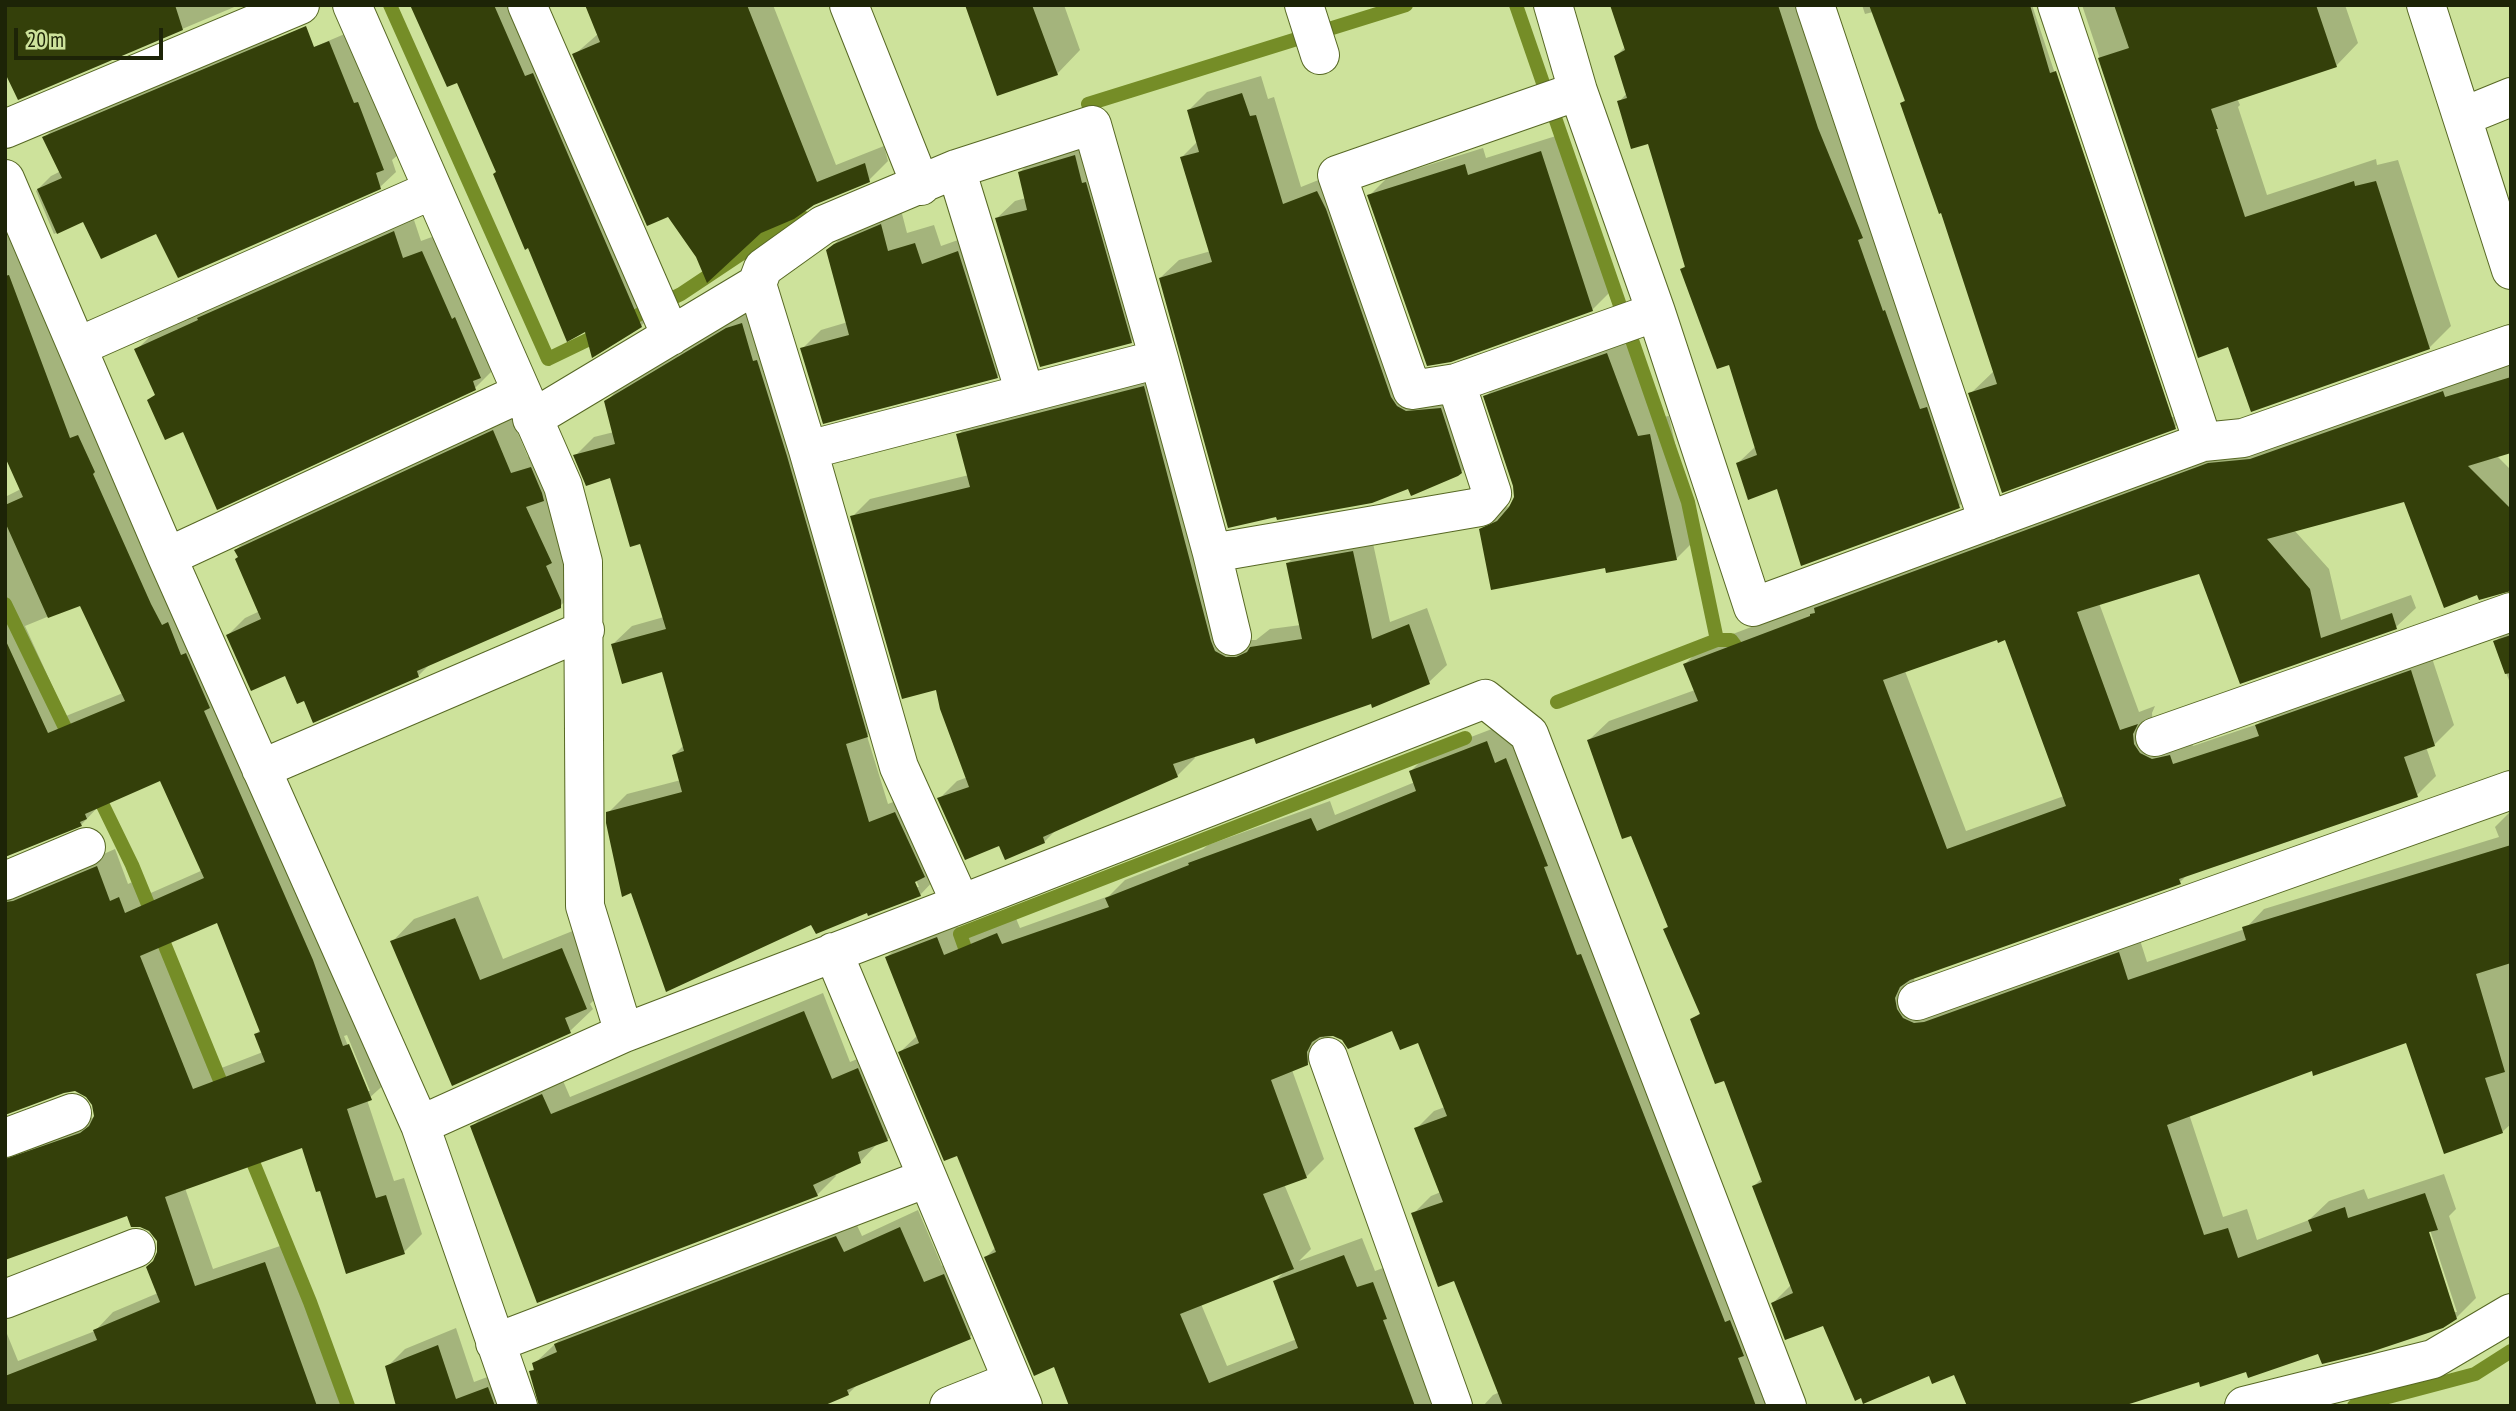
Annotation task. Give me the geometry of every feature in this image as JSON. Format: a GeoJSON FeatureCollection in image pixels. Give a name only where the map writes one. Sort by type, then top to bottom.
{"type":"FeatureCollection","features":[{"type":"Feature","properties":{"kind":"street"},"geometry":{"type":"LineString","coordinates":[[5,129],[300,5]]}},
{"type":"Feature","properties":{"kind":"street"},"geometry":{"type":"LineString","coordinates":[[352,5],[563,486],[583,562],[585,906],[624,1033]]}},
{"type":"Feature","properties":{"kind":"street"},"geometry":{"type":"LineString","coordinates":[[527,5],[662,315]]}},
{"type":"Feature","properties":{"kind":"street"},"geometry":{"type":"LineString","coordinates":[[849,5],[921,186]]}},
{"type":"Feature","properties":{"kind":"street"},"geometry":{"type":"LineString","coordinates":[[1553,5],[1559,98],[1636,318],[1753,607],[2203,442],[2243,438],[2511,344]]}},
{"type":"Feature","properties":{"kind":"street"},"geometry":{"type":"LineString","coordinates":[[1815,5],[1988,521]]}},
{"type":"Feature","properties":{"kind":"street"},"geometry":{"type":"LineString","coordinates":[[2057,5],[2203,442]]}},
{"type":"Feature","properties":{"kind":"street"},"geometry":{"type":"LineString","coordinates":[[2426,5],[2511,270]]}},
{"type":"Feature","properties":{"kind":"street"},"geometry":{"type":"LineString","coordinates":[[2462,117],[2511,97]]}},
{"type":"Feature","properties":{"kind":"street"},"geometry":{"type":"LineString","coordinates":[[1559,98],[1338,175],[1412,390],[1456,383],[1636,318]]}},
{"type":"Feature","properties":{"kind":"street"},"geometry":{"type":"LineString","coordinates":[[961,904],[899,767],[808,450],[757,284],[763,268],[823,225],[956,169],[1092,125],[1159,359],[1232,636]]}},
{"type":"Feature","properties":{"kind":"street"},"geometry":{"type":"LineString","coordinates":[[956,169],[1025,393]]}},
{"type":"Feature","properties":{"kind":"street"},"geometry":{"type":"LineString","coordinates":[[5,179],[167,557],[419,1125],[518,1406]]}},
{"type":"Feature","properties":{"kind":"street"},"geometry":{"type":"LineString","coordinates":[[77,347],[432,190]]}},
{"type":"Feature","properties":{"kind":"street"},"geometry":{"type":"LineString","coordinates":[[167,557],[527,406],[662,315],[757,284]]}},
{"type":"Feature","properties":{"kind":"street"},"geometry":{"type":"LineString","coordinates":[[808,450],[1159,359]]}},
{"type":"Feature","properties":{"kind":"street"},"geometry":{"type":"LineString","coordinates":[[1212,553],[1480,507],[1492,493],[1456,383]]}},
{"type":"Feature","properties":{"kind":"street"},"geometry":{"type":"LineString","coordinates":[[2155,737],[2511,612]]}},
{"type":"Feature","properties":{"kind":"street"},"geometry":{"type":"LineString","coordinates":[[261,769],[585,630]]}},
{"type":"Feature","properties":{"kind":"street"},"geometry":{"type":"LineString","coordinates":[[419,1125],[624,1033],[1485,699],[1529,734],[1787,1406]]}},
{"type":"Feature","properties":{"kind":"street"},"geometry":{"type":"LineString","coordinates":[[1917,1000],[2511,790]]}},
{"type":"Feature","properties":{"kind":"street"},"geometry":{"type":"LineString","coordinates":[[5,881],[86,847]]}},
{"type":"Feature","properties":{"kind":"street"},"geometry":{"type":"LineString","coordinates":[[833,952],[1017,1394],[949,1406]]}},
{"type":"Feature","properties":{"kind":"street"},"geometry":{"type":"LineString","coordinates":[[1328,1057],[1452,1406]]}},
{"type":"Feature","properties":{"kind":"street"},"geometry":{"type":"LineString","coordinates":[[5,1138],[72,1113]]}},
{"type":"Feature","properties":{"kind":"street"},"geometry":{"type":"LineString","coordinates":[[495,1343],[927,1178]]}},
{"type":"Feature","properties":{"kind":"street"},"geometry":{"type":"LineString","coordinates":[[5,1299],[136,1248]]}},
{"type":"Feature","properties":{"kind":"street"},"geometry":{"type":"LineString","coordinates":[[2244,1406],[2433,1359],[2511,1313]]}},
{"type":"Feature","properties":{"kind":"building"},"geometry":{"type":"Polygon","coordinates":[[[6,5],[175,5],[183,30],[18,100],[5,73],[6,5]]]}},
{"type":"Feature","properties":{"kind":"building"},"geometry":{"type":"Polygon","coordinates":[[[410,5],[494,5],[525,76],[533,73],[642,327],[592,358],[585,332],[567,342],[528,248],[525,250],[493,174],[496,172],[457,83],[447,87],[410,5]]]}},
{"type":"Feature","properties":{"kind":"building"},"geometry":{"type":"Polygon","coordinates":[[[585,5],[747,5],[817,182],[865,163],[870,182],[814,205],[794,219],[761,233],[707,283],[696,257],[668,217],[647,226],[572,54],[600,42],[585,5]]]}},
{"type":"Feature","properties":{"kind":"building"},"geometry":{"type":"Polygon","coordinates":[[[965,5],[1032,5],[1058,75],[997,96],[965,5]]]}},
{"type":"Feature","properties":{"kind":"building"},"geometry":{"type":"Polygon","coordinates":[[[1610,5],[1778,5],[1818,128],[1863,238],[1858,240],[1883,311],[1885,310],[1920,409],[1927,407],[1960,508],[1801,566],[1777,489],[1748,500],[1736,463],[1757,455],[1729,365],[1717,369],[1680,269],[1685,267],[1648,144],[1631,149],[1617,101],[1627,98],[1614,56],[1625,50],[1610,5]]]}},
{"type":"Feature","properties":{"kind":"building"},"geometry":{"type":"Polygon","coordinates":[[[1869,5],[2030,5],[2050,73],[2056,71],[2176,429],[2002,493],[1968,393],[1997,384],[1941,213],[1939,214],[1900,103],[1905,101],[1869,5]]]}},
{"type":"Feature","properties":{"kind":"building"},"geometry":{"type":"Polygon","coordinates":[[[2114,5],[2316,5],[2337,67],[2211,109],[2245,217],[2354,181],[2355,186],[2376,181],[2430,349],[2251,412],[2228,347],[2198,358],[2098,58],[2129,48],[2114,5]]]}},
{"type":"Feature","properties":{"kind":"building"},"geometry":{"type":"Polygon","coordinates":[[[306,26],[314,47],[329,41],[354,103],[358,102],[384,170],[376,173],[381,189],[178,278],[156,234],[101,259],[83,222],[57,234],[37,189],[62,178],[42,137],[306,26]]]}},
{"type":"Feature","properties":{"kind":"building"},"geometry":{"type":"Polygon","coordinates":[[[1242,93],[1250,116],[1256,115],[1283,204],[1317,191],[1326,209],[1391,397],[1397,406],[1406,411],[1441,408],[1462,473],[1458,476],[1411,496],[1408,489],[1372,503],[1277,520],[1276,517],[1228,528],[1159,278],[1212,262],[1180,157],[1199,152],[1187,110],[1242,93]]]}},
{"type":"Feature","properties":{"kind":"building"},"geometry":{"type":"Polygon","coordinates":[[[1541,151],[1593,311],[1451,362],[1427,366],[1367,195],[1465,164],[1468,175],[1541,151]]]}},
{"type":"Feature","properties":{"kind":"building"},"geometry":{"type":"Polygon","coordinates":[[[1075,155],[1082,183],[1086,182],[1132,343],[1040,367],[995,218],[1027,210],[1018,172],[1075,155]]]}},
{"type":"Feature","properties":{"kind":"building"},"geometry":{"type":"Polygon","coordinates":[[[881,224],[888,251],[915,243],[922,264],[958,251],[998,378],[823,424],[800,348],[849,335],[826,250],[881,224]]]}},
{"type":"Feature","properties":{"kind":"building"},"geometry":{"type":"Polygon","coordinates":[[[394,231],[403,258],[422,251],[452,319],[455,317],[481,378],[473,381],[476,390],[217,510],[183,432],[165,440],[147,400],[155,395],[134,349],[198,320],[197,318],[394,231]]]}},
{"type":"Feature","properties":{"kind":"building"},"geometry":{"type":"Polygon","coordinates":[[[9,275],[70,438],[78,435],[151,604],[162,625],[168,622],[181,655],[186,653],[210,708],[204,711],[313,960],[343,1046],[349,1044],[372,1100],[347,1109],[376,1198],[386,1195],[405,1254],[346,1274],[320,1191],[316,1192],[302,1148],[165,1197],[195,1286],[265,1262],[317,1406],[5,1406],[5,1376],[97,1340],[93,1330],[160,1302],[146,1267],[157,1252],[157,1241],[149,1231],[131,1227],[127,1216],[5,1260],[5,1159],[80,1133],[89,1126],[94,1116],[92,1105],[86,1097],[75,1091],[5,1115],[5,902],[97,866],[110,901],[119,897],[125,913],[204,878],[160,781],[85,814],[87,819],[80,822],[82,826],[5,857],[5,639],[48,733],[125,701],[80,606],[48,618],[5,522],[5,505],[23,497],[5,457],[5,276],[9,275]],[[217,923],[140,956],[193,1089],[265,1062],[254,1034],[260,1032],[217,923]]]}},
{"type":"Feature","properties":{"kind":"building"},"geometry":{"type":"Polygon","coordinates":[[[742,323],[753,361],[757,360],[787,456],[868,737],[846,744],[869,822],[895,812],[925,877],[915,882],[921,896],[868,916],[867,913],[816,934],[811,925],[666,992],[631,893],[622,897],[606,812],[682,792],[672,755],[684,751],[662,672],[622,684],[611,644],[666,629],[640,544],[630,547],[610,478],[586,486],[573,455],[615,444],[604,401],[726,328],[742,323]]]}},
{"type":"Feature","properties":{"kind":"building"},"geometry":{"type":"Polygon","coordinates":[[[1607,353],[1638,436],[1650,434],[1677,560],[1606,573],[1605,568],[1491,590],[1479,529],[1497,521],[1514,497],[1513,486],[1483,396],[1607,353]]]}},
{"type":"Feature","properties":{"kind":"building"},"geometry":{"type":"Polygon","coordinates":[[[2511,377],[2511,453],[2468,466],[2511,509],[2511,591],[2479,600],[2477,595],[2444,608],[2404,502],[2267,539],[2310,589],[2321,638],[2392,613],[2397,629],[2240,684],[2199,574],[2077,612],[2120,730],[2138,724],[2133,734],[2134,744],[2140,753],[2152,759],[2170,755],[2173,764],[2259,736],[2255,725],[2411,670],[2435,746],[2404,757],[2418,797],[2179,879],[2181,884],[1910,980],[1900,987],[1895,998],[1897,1009],[1903,1018],[1914,1023],[1924,1022],[2119,952],[2128,980],[2246,940],[2242,927],[2511,845],[2511,963],[2476,974],[2505,1072],[2485,1078],[2503,1133],[2444,1154],[2406,1043],[2313,1076],[2312,1071],[2167,1125],[2204,1235],[2228,1228],[2238,1258],[2312,1231],[2308,1220],[2345,1207],[2348,1218],[2425,1193],[2438,1230],[2429,1232],[2457,1319],[2443,1328],[2371,1352],[2322,1364],[2318,1354],[2248,1378],[2246,1372],[2200,1387],[2199,1382],[2123,1406],[1967,1406],[1954,1375],[1932,1384],[1929,1376],[1863,1404],[1861,1398],[1855,1401],[1823,1326],[1785,1340],[1771,1303],[1793,1293],[1752,1186],[1762,1182],[1724,1081],[1715,1084],[1690,1019],[1700,1014],[1663,929],[1668,927],[1631,836],[1622,839],[1587,740],[1698,701],[1683,664],[1810,616],[1815,613],[1814,608],[2208,463],[2250,459],[2443,391],[2445,397],[2511,377]],[[1997,640],[1883,680],[1947,849],[2066,806],[2005,640],[1998,643],[1997,640]]]}},
{"type":"Feature","properties":{"kind":"building"},"geometry":{"type":"Polygon","coordinates":[[[1144,386],[1215,651],[1226,657],[1236,657],[1247,652],[1250,647],[1302,639],[1286,563],[1353,551],[1372,639],[1409,624],[1430,684],[1372,708],[1371,704],[1256,744],[1254,738],[1173,764],[1178,777],[1043,837],[1045,843],[1005,860],[999,846],[965,860],[937,798],[969,787],[940,709],[936,690],[902,699],[850,516],[970,487],[956,434],[1144,386]]]}},
{"type":"Feature","properties":{"kind":"building"},"geometry":{"type":"Polygon","coordinates":[[[493,430],[511,473],[531,467],[542,493],[544,501],[526,507],[552,563],[546,566],[561,600],[561,608],[417,671],[419,677],[313,723],[304,701],[297,704],[285,676],[251,691],[226,635],[261,619],[235,559],[238,557],[234,550],[493,430]]]}},
{"type":"Feature","properties":{"kind":"building"},"geometry":{"type":"Polygon","coordinates":[[[2511,635],[2511,673],[2505,674],[2493,641],[2511,635]]]}},
{"type":"Feature","properties":{"kind":"building"},"geometry":{"type":"Polygon","coordinates":[[[1487,741],[1495,763],[1506,758],[1548,866],[1544,867],[1577,955],[1581,954],[1725,1322],[1730,1320],[1744,1356],[1738,1358],[1756,1406],[1503,1406],[1454,1281],[1438,1287],[1411,1213],[1443,1202],[1414,1128],[1447,1116],[1418,1043],[1400,1050],[1392,1031],[1348,1049],[1342,1040],[1333,1036],[1320,1037],[1312,1042],[1307,1052],[1308,1065],[1271,1080],[1307,1178],[1263,1194],[1294,1269],[1180,1314],[1209,1383],[1298,1348],[1273,1281],[1344,1255],[1357,1287],[1373,1282],[1387,1319],[1383,1320],[1415,1406],[1069,1406],[1054,1367],[1034,1376],[984,1257],[996,1252],[957,1156],[944,1161],[898,1052],[919,1043],[885,957],[937,937],[944,955],[997,933],[1002,944],[1109,907],[1105,898],[1189,865],[1188,863],[1311,818],[1317,831],[1416,791],[1409,771],[1487,741]]]}},
{"type":"Feature","properties":{"kind":"building"},"geometry":{"type":"Polygon","coordinates":[[[455,918],[480,980],[562,948],[587,1009],[565,1018],[571,1033],[452,1086],[390,941],[455,918]]]}},
{"type":"Feature","properties":{"kind":"building"},"geometry":{"type":"Polygon","coordinates":[[[804,1011],[832,1079],[858,1068],[888,1141],[858,1152],[861,1163],[813,1185],[818,1196],[537,1303],[470,1126],[542,1094],[551,1114],[804,1011]]]}},
{"type":"Feature","properties":{"kind":"building"},"geometry":{"type":"Polygon","coordinates":[[[900,1227],[924,1282],[944,1274],[971,1339],[847,1390],[849,1395],[823,1406],[539,1406],[529,1371],[534,1370],[532,1363],[557,1352],[554,1344],[836,1236],[844,1252],[900,1227]]]}},
{"type":"Feature","properties":{"kind":"building"},"geometry":{"type":"Polygon","coordinates":[[[438,1345],[456,1399],[488,1387],[495,1406],[396,1406],[385,1366],[438,1345]]]}},
{"type":"Feature","properties":{"kind":"waterway"},"geometry":{"type":"LineString","coordinates":[[390,5],[548,359],[604,332]]}},
{"type":"Feature","properties":{"kind":"waterway"},"geometry":{"type":"LineString","coordinates":[[1088,104],[1406,5]]}},
{"type":"Feature","properties":{"kind":"waterway"},"geometry":{"type":"LineString","coordinates":[[1516,5],[1688,502],[1717,640]]}},
{"type":"Feature","properties":{"kind":"waterway"},"geometry":{"type":"LineString","coordinates":[[622,323],[681,294],[765,238],[804,218]]}},
{"type":"Feature","properties":{"kind":"waterway"},"geometry":{"type":"LineString","coordinates":[[5,604],[72,742]]}},
{"type":"Feature","properties":{"kind":"waterway"},"geometry":{"type":"LineString","coordinates":[[1557,702],[1717,640],[1731,640],[1746,660]]}},
{"type":"Feature","properties":{"kind":"waterway"},"geometry":{"type":"LineString","coordinates":[[970,962],[960,934],[1465,738]]}},
{"type":"Feature","properties":{"kind":"waterway"},"geometry":{"type":"LineString","coordinates":[[95,789],[132,865],[226,1095]]}},
{"type":"Feature","properties":{"kind":"waterway"},"geometry":{"type":"LineString","coordinates":[[248,1150],[310,1302],[348,1406]]}},
{"type":"Feature","properties":{"kind":"waterway"},"geometry":{"type":"LineString","coordinates":[[2354,1406],[2475,1374],[2511,1351]]}}]}
